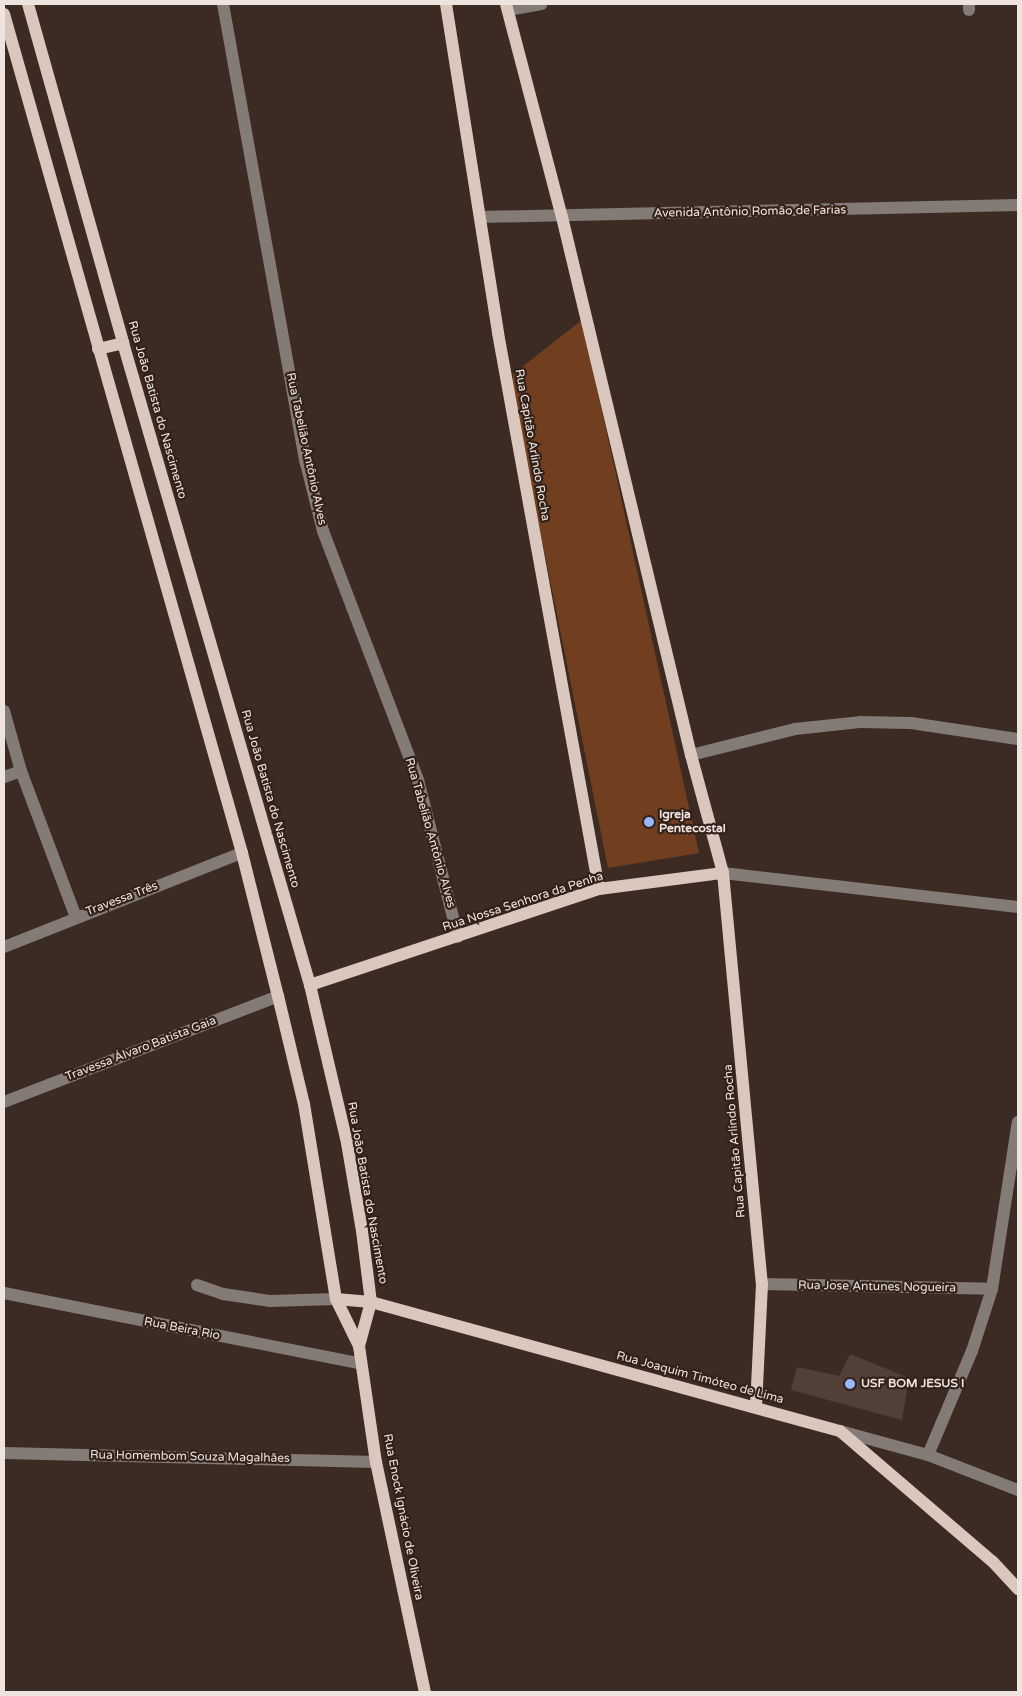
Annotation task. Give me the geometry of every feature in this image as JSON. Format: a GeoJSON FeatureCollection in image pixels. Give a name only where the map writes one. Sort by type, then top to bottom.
{"type":"FeatureCollection","features":[{"type":"Feature","properties":{"kind":"main road","name":"Rua João Batista do Nascimento"},"geometry":{"type":"LineString","coordinates":[[28,4],[123,343],[310,984],[348,1143],[372,1302],[359,1346]]}},
{"type":"Feature","properties":{"kind":"main road","name":"Rua Capitão Arlindo Rocha"},"geometry":{"type":"LineString","coordinates":[[446,4],[498,333],[599,890]]}},
{"type":"Feature","properties":{"kind":"main road"},"geometry":{"type":"LineString","coordinates":[[507,7],[562,217],[691,755],[723,872]]}},
{"type":"Feature","properties":{"kind":"main road"},"geometry":{"type":"LineString","coordinates":[[4,14],[242,853],[304,1104],[336,1299],[359,1346]]}},
{"type":"Feature","properties":{"kind":"main road"},"geometry":{"type":"LineString","coordinates":[[98,349],[123,343]]}},
{"type":"Feature","properties":{"kind":"main road","name":"Rua Nossa Senhora da Penha"},"geometry":{"type":"LineString","coordinates":[[310,984],[599,890],[723,872]]}},
{"type":"Feature","properties":{"kind":"main road","name":"Rua Capitão Arlíndo Rocha"},"geometry":{"type":"LineString","coordinates":[[723,872],[762,1284],[756,1407]]}},
{"type":"Feature","properties":{"kind":"main road","name":"Rua Joaquim Timóteo de Lima"},"geometry":{"type":"LineString","coordinates":[[336,1299],[372,1302],[840,1431]]}},
{"type":"Feature","properties":{"kind":"main road","name":"Rua Enock Ignácio de Oliveira"},"geometry":{"type":"LineString","coordinates":[[359,1346],[376,1462],[425,1692]]}},
{"type":"Feature","properties":{"kind":"main road"},"geometry":{"type":"LineString","coordinates":[[840,1431],[993,1562],[1018,1589]]}},
{"type":"Feature","properties":{"kind":"street","name":"Rua Tabelião Antônio Alves"},"geometry":{"type":"LineString","coordinates":[[223,4],[304,453],[323,531],[418,780],[458,937]]}},
{"type":"Feature","properties":{"kind":"street"},"geometry":{"type":"LineString","coordinates":[[507,7],[541,4]]}},
{"type":"Feature","properties":{"kind":"street","name":"Avenida Antônio Romão de Farias"},"geometry":{"type":"LineString","coordinates":[[481,217],[562,217],[1018,206]]}},
{"type":"Feature","properties":{"kind":"street"},"geometry":{"type":"LineString","coordinates":[[4,711],[21,771],[76,917]]}},
{"type":"Feature","properties":{"kind":"street"},"geometry":{"type":"LineString","coordinates":[[691,755],[795,729],[860,722],[911,723],[1018,739]]}},
{"type":"Feature","properties":{"kind":"street"},"geometry":{"type":"LineString","coordinates":[[4,776],[21,771]]}},
{"type":"Feature","properties":{"kind":"street","name":"Travessa Três"},"geometry":{"type":"LineString","coordinates":[[4,947],[242,853]]}},
{"type":"Feature","properties":{"kind":"street","name":"Rua Nossa Senhora da Penha"},"geometry":{"type":"LineString","coordinates":[[723,872],[1018,907]]}},
{"type":"Feature","properties":{"kind":"street","name":"Travessa Álvaro Batista Gaia"},"geometry":{"type":"LineString","coordinates":[[4,1102],[278,996]]}},
{"type":"Feature","properties":{"kind":"street"},"geometry":{"type":"LineString","coordinates":[[928,1455],[972,1351],[992,1289],[1018,1122]]}},
{"type":"Feature","properties":{"kind":"street","name":"Rua Jose Antunes Nogueira"},"geometry":{"type":"LineString","coordinates":[[762,1284],[992,1289]]}},
{"type":"Feature","properties":{"kind":"street"},"geometry":{"type":"LineString","coordinates":[[197,1285],[223,1294],[270,1301],[336,1299]]}},
{"type":"Feature","properties":{"kind":"street","name":"Rua Beira Rio"},"geometry":{"type":"LineString","coordinates":[[4,1293],[361,1364]]}},
{"type":"Feature","properties":{"kind":"street","name":"Rua Joaquim Timóteo de Lima"},"geometry":{"type":"LineString","coordinates":[[840,1431],[928,1455],[1018,1490]]}},
{"type":"Feature","properties":{"kind":"street","name":"Rua Homembom Souza Magalhães"},"geometry":{"type":"LineString","coordinates":[[4,1453],[376,1462]]}},
{"type":"Feature","properties":{"kind":"shaded area"},"geometry":{"type":"Polygon","coordinates":[[[582,320],[699,853],[608,868],[512,391],[513,374],[582,320]]]}},
{"type":"Feature","properties":{"kind":"building","name":"USF BOM JESUS I"},"geometry":{"type":"Polygon","coordinates":[[[850,1354],[909,1378],[902,1420],[791,1390],[797,1367],[839,1376],[850,1354]]]}},
{"type":"Feature","properties":{"kind":"place","name":"Igreja Pentecostal"},"geometry":{"type":"Point","coordinates":[649,822]}},
{"type":"Feature","properties":{"kind":"place","name":"USF BOM JESUS I"},"geometry":{"type":"Point","coordinates":[850,1384]}}]}
